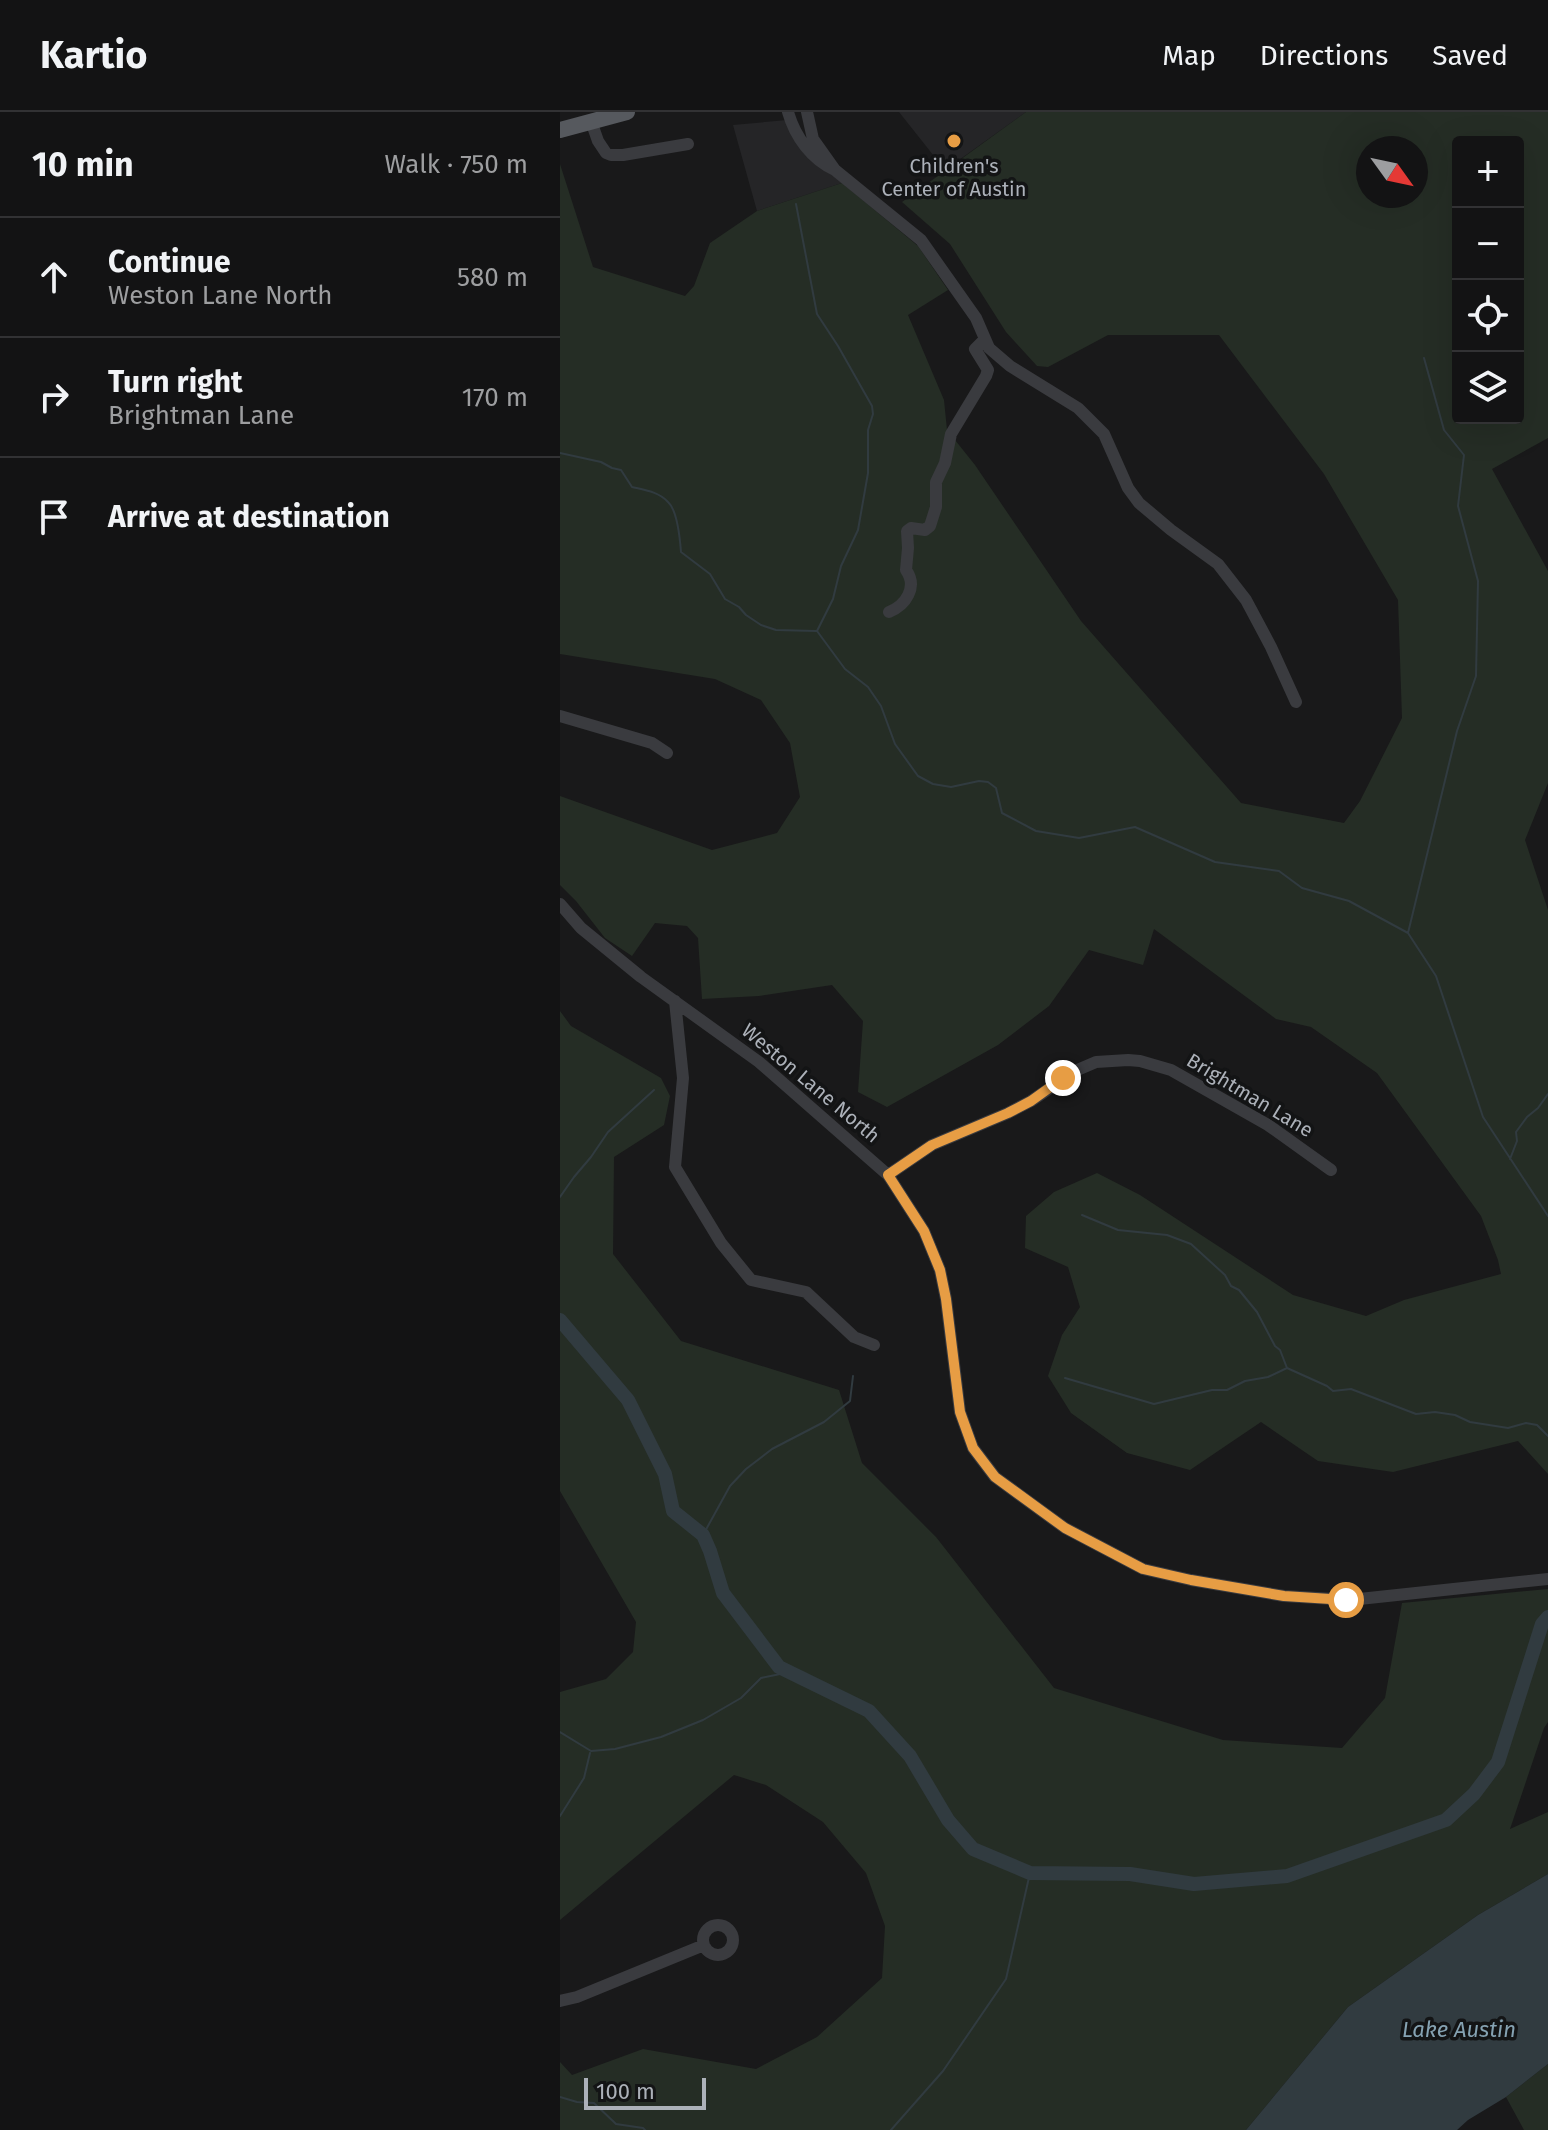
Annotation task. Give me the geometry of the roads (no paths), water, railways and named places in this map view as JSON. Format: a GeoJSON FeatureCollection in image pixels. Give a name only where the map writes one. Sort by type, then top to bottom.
{"type":"FeatureCollection","features":[{"type":"Feature","properties":{"kind":"main road"},"geometry":{"type":"LineString","coordinates":[[560,130],[627,112]]}},
{"type":"Feature","properties":{"kind":"street"},"geometry":{"type":"LineString","coordinates":[[788,112],[812,155],[819,163],[835,170]]}},
{"type":"Feature","properties":{"kind":"street"},"geometry":{"type":"LineString","coordinates":[[807,112],[813,139],[835,170],[921,240],[976,318],[989,348],[1010,366],[1078,408],[1104,434],[1128,488],[1139,503],[1218,564],[1246,600],[1296,702]]}},
{"type":"Feature","properties":{"kind":"street"},"geometry":{"type":"LineString","coordinates":[[591,121],[598,141],[611,155],[688,144]]}},
{"type":"Feature","properties":{"kind":"street"},"geometry":{"type":"LineString","coordinates":[[889,612],[903,603],[912,583],[906,570],[907,531],[911,528],[925,530],[930,526],[936,507],[936,482],[945,463],[951,434],[986,376],[988,370],[975,349],[985,339]]}},
{"type":"Feature","properties":{"kind":"street"},"geometry":{"type":"LineString","coordinates":[[560,716],[652,743],[667,753]]}},
{"type":"Feature","properties":{"kind":"street","name":"Weston Lane North"},"geometry":{"type":"LineString","coordinates":[[560,904],[581,928],[641,977],[759,1062],[888,1175],[924,1231],[940,1270],[960,1412],[973,1448],[995,1477],[1065,1528],[1143,1569],[1284,1596],[1350,1600],[1548,1579]]}},
{"type":"Feature","properties":{"kind":"street"},"geometry":{"type":"LineString","coordinates":[[675,1001],[683,1078],[675,1167],[721,1243],[751,1280],[806,1292],[854,1337],[874,1345]]}},
{"type":"Feature","properties":{"kind":"street","name":"Brightman Lane"},"geometry":{"type":"LineString","coordinates":[[888,1175],[932,1145],[1008,1113],[1075,1071],[1096,1062],[1119,1060],[1140,1061],[1171,1070],[1268,1125],[1331,1170]]}},
{"type":"Feature","properties":{"kind":"street"},"geometry":{"type":"LineString","coordinates":[[560,2001],[577,1997],[704,1945]]}},
{"type":"Feature","properties":{"kind":"water","name":"Lake Austin"},"geometry":{"type":"Polygon","coordinates":[[[1548,1874],[1548,2064],[1457,2130],[1246,2130],[1348,2007],[1478,1915],[1548,1874]]]}},
{"type":"Feature","properties":{"kind":"waterway"},"geometry":{"type":"LineString","coordinates":[[796,204],[817,314],[872,406],[873,414],[868,430],[868,473],[858,530],[841,566],[833,599],[817,631],[845,669],[868,687],[881,706],[895,744],[918,776],[933,784],[951,787],[988,782],[996,788],[1002,813],[1036,831],[1079,838],[1135,827],[1215,862],[1279,871],[1302,888],[1349,901],[1408,933]]}},
{"type":"Feature","properties":{"kind":"waterway"},"geometry":{"type":"LineString","coordinates":[[1424,358],[1444,430],[1464,455],[1458,506],[1478,581],[1476,676],[1457,731],[1408,933],[1436,976],[1483,1117],[1548,1216]]}},
{"type":"Feature","properties":{"kind":"waterway"},"geometry":{"type":"LineString","coordinates":[[560,453],[621,470],[632,487],[664,499],[676,518],[681,552],[710,574],[725,599],[746,615],[776,630],[816,631]]}},
{"type":"Feature","properties":{"kind":"waterway"},"geometry":{"type":"LineString","coordinates":[[560,1197],[608,1132],[654,1090]]}},
{"type":"Feature","properties":{"kind":"waterway"},"geometry":{"type":"LineString","coordinates":[[1510,1159],[1517,1141],[1516,1132],[1548,1094]]}},
{"type":"Feature","properties":{"kind":"waterway"},"geometry":{"type":"LineString","coordinates":[[1082,1215],[1118,1230],[1167,1235],[1191,1244],[1225,1275],[1231,1286],[1239,1290],[1257,1312],[1287,1368]]}},
{"type":"Feature","properties":{"kind":"waterway"},"geometry":{"type":"LineString","coordinates":[[560,1320],[628,1400],[665,1474],[673,1511],[703,1535],[723,1593],[779,1667],[869,1711],[910,1756],[948,1820],[973,1849],[1030,1873],[1130,1874],[1194,1884],[1287,1876],[1446,1820],[1474,1794],[1498,1762],[1542,1624],[1548,1617]]}},
{"type":"Feature","properties":{"kind":"waterway"},"geometry":{"type":"LineString","coordinates":[[1065,1378],[1154,1404],[1212,1390],[1227,1390],[1287,1368],[1333,1391],[1351,1389],[1416,1414],[1435,1412],[1455,1415],[1470,1422],[1508,1428],[1526,1423],[1537,1425],[1548,1436]]}},
{"type":"Feature","properties":{"kind":"waterway"},"geometry":{"type":"LineString","coordinates":[[703,1535],[730,1486],[746,1469],[772,1449],[824,1422],[850,1401],[853,1376]]}},
{"type":"Feature","properties":{"kind":"waterway"},"geometry":{"type":"LineString","coordinates":[[560,1732],[591,1751],[615,1749],[661,1737],[703,1720],[741,1698],[761,1678],[790,1672]]}},
{"type":"Feature","properties":{"kind":"waterway"},"geometry":{"type":"LineString","coordinates":[[560,1816],[584,1778],[590,1753]]}},
{"type":"Feature","properties":{"kind":"waterway"},"geometry":{"type":"LineString","coordinates":[[891,2130],[943,2071],[1006,1979],[1030,1873]]}},
{"type":"Feature","properties":{"kind":"waterway"},"geometry":{"type":"LineString","coordinates":[[560,2097],[594,2103],[616,2124],[645,2130]]}},
{"type":"Feature","properties":{"kind":"place","name":"Children's Center of Austin"},"geometry":{"type":"Point","coordinates":[954,141]}}]}
